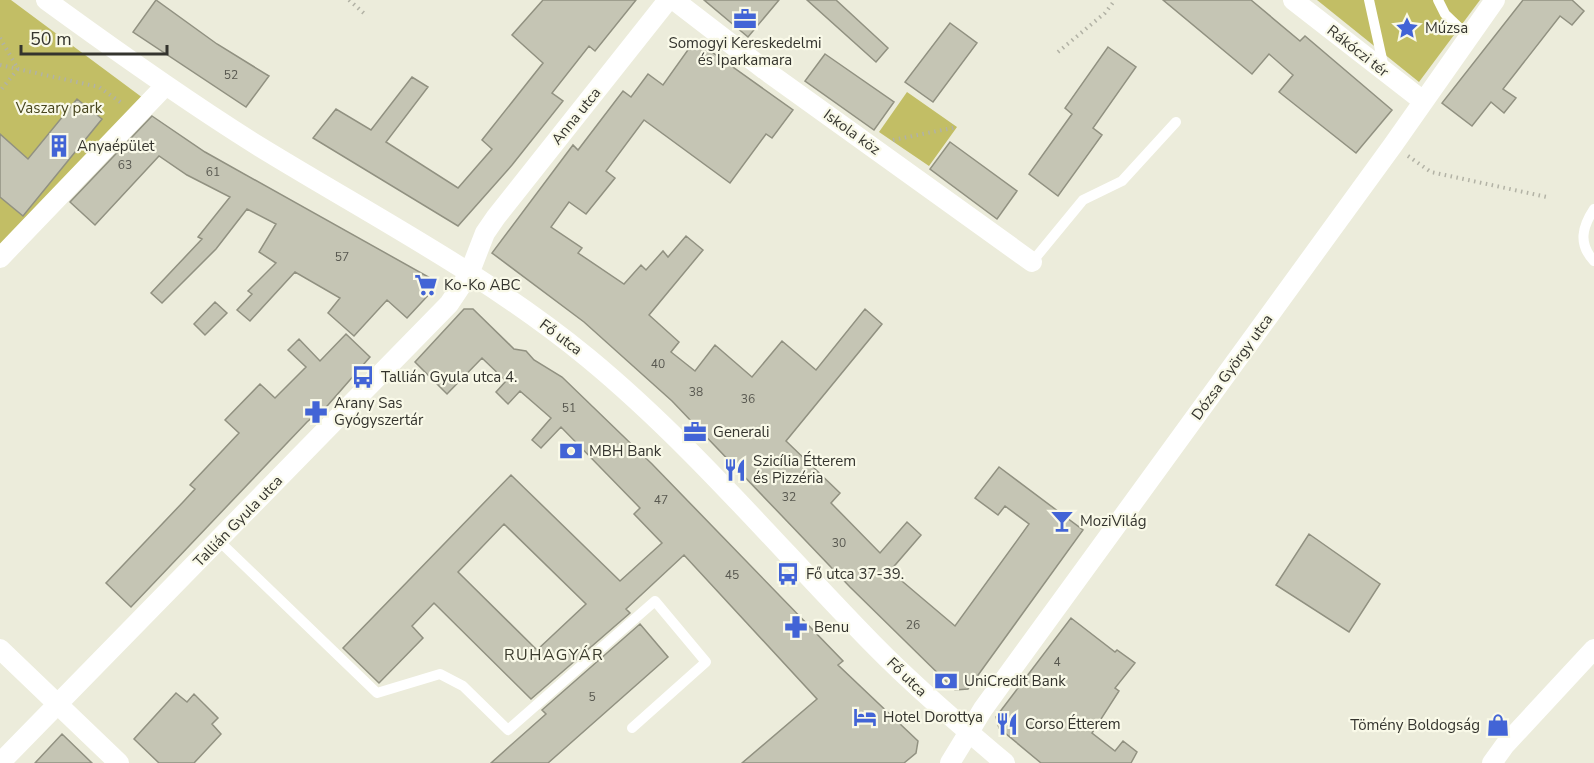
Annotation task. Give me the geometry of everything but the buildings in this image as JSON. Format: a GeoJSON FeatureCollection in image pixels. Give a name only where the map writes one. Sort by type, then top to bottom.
{"type":"FeatureCollection","features":[{"type":"Feature","properties":{"kind":"street","name":"Fő utca"},"geometry":{"type":"LineString","coordinates":[[45,0],[165,86],[260,147],[434,248],[468,274],[526,310],[597,366],[715,480],[874,645],[969,733],[1005,763]]}},
{"type":"Feature","properties":{"kind":"street","name":"Anna utca"},"geometry":{"type":"LineString","coordinates":[[434,248],[455,250],[470,245],[485,232],[668,0]]}},
{"type":"Feature","properties":{"kind":"street","name":"Iskola köz"},"geometry":{"type":"LineString","coordinates":[[674,0],[869,145],[1032,262]]}},
{"type":"Feature","properties":{"kind":"street","name":"Rákóczi tér"},"geometry":{"type":"LineString","coordinates":[[1293,0],[1423,101]]}},
{"type":"Feature","properties":{"kind":"street","name":"Dózsa György utca"},"geometry":{"type":"LineString","coordinates":[[950,763],[990,699],[1393,145],[1495,0]]}},
{"type":"Feature","properties":{"kind":"street"},"geometry":{"type":"LineString","coordinates":[[0,258],[165,86]]}},
{"type":"Feature","properties":{"kind":"street","name":"Anna utca"},"geometry":{"type":"LineString","coordinates":[[468,274],[485,232]]}},
{"type":"Feature","properties":{"kind":"street","name":"Tallián Gyula utca"},"geometry":{"type":"LineString","coordinates":[[0,763],[449,304],[468,274]]}},
{"type":"Feature","properties":{"kind":"street"},"geometry":{"type":"LineString","coordinates":[[0,649],[119,763]]}},
{"type":"Feature","properties":{"kind":"street"},"geometry":{"type":"LineString","coordinates":[[1492,763],[1523,725],[1594,649]]}},
{"type":"Feature","properties":{"kind":"lane"},"geometry":{"type":"LineString","coordinates":[[1369,0],[1384,71]]}},
{"type":"Feature","properties":{"kind":"lane"},"geometry":{"type":"LineString","coordinates":[[1438,0],[1445,14],[1469,37]]}},
{"type":"Feature","properties":{"kind":"lane"},"geometry":{"type":"LineString","coordinates":[[1032,262],[1083,200],[1122,181],[1176,122]]}},
{"type":"Feature","properties":{"kind":"lane"},"geometry":{"type":"LineString","coordinates":[[1594,209],[1584,224],[1582,238],[1594,261]]}},
{"type":"Feature","properties":{"kind":"lane"},"geometry":{"type":"LineString","coordinates":[[219,541],[377,693],[440,674],[463,686],[508,730],[655,601],[706,662],[632,728]]}},
{"type":"Feature","properties":{"kind":"path"},"geometry":{"type":"LineString","coordinates":[[349,0],[366,15]]}},
{"type":"Feature","properties":{"kind":"path"},"geometry":{"type":"LineString","coordinates":[[1058,52],[1105,13],[1115,0]]}},
{"type":"Feature","properties":{"kind":"path"},"geometry":{"type":"LineString","coordinates":[[0,38],[18,69]]}},
{"type":"Feature","properties":{"kind":"path"},"geometry":{"type":"LineString","coordinates":[[0,65],[99,87],[118,99],[136,117]]}},
{"type":"Feature","properties":{"kind":"path"},"geometry":{"type":"LineString","coordinates":[[0,91],[18,69]]}},
{"type":"Feature","properties":{"kind":"path"},"geometry":{"type":"LineString","coordinates":[[869,145],[957,127]]}},
{"type":"Feature","properties":{"kind":"path"},"geometry":{"type":"LineString","coordinates":[[1393,145],[1431,172],[1547,197]]}},
{"type":"Feature","properties":{"kind":"green space","name":"Vaszary park"},"geometry":{"type":"Polygon","coordinates":[[[0,0],[11,0],[147,101],[0,253],[0,0]]]}},
{"type":"Feature","properties":{"kind":"green space"},"geometry":{"type":"Polygon","coordinates":[[[1317,0],[1480,0],[1419,82],[1317,0]]]}},
{"type":"Feature","properties":{"kind":"green space"},"geometry":{"type":"Polygon","coordinates":[[[907,92],[957,127],[929,166],[879,132],[907,92]]]}},
{"type":"Feature","properties":{"kind":"place","name":"Somogyi Kereskedelmi és Iparkamara"},"geometry":{"type":"Point","coordinates":[745,19]}},
{"type":"Feature","properties":{"kind":"place","name":"Múzsa"},"geometry":{"type":"Point","coordinates":[1407,28]}},
{"type":"Feature","properties":{"kind":"place","name":"Anyaépület"},"geometry":{"type":"Point","coordinates":[59,146]}},
{"type":"Feature","properties":{"kind":"place","name":"Ko-Ko ABC"},"geometry":{"type":"Point","coordinates":[426,285]}},
{"type":"Feature","properties":{"kind":"place","name":"Tallián Gyula utca 4."},"geometry":{"type":"Point","coordinates":[363,377]}},
{"type":"Feature","properties":{"kind":"place","name":"Arany Sas Gyógyszertár"},"geometry":{"type":"Point","coordinates":[316,412]}},
{"type":"Feature","properties":{"kind":"place","name":"Generali"},"geometry":{"type":"Point","coordinates":[695,432]}},
{"type":"Feature","properties":{"kind":"place","name":"MBH Bank"},"geometry":{"type":"Point","coordinates":[571,451]}},
{"type":"Feature","properties":{"kind":"place","name":"Szicília Étterem és Pizzéria"},"geometry":{"type":"Point","coordinates":[735,470]}},
{"type":"Feature","properties":{"kind":"place","name":"MoziVilág"},"geometry":{"type":"Point","coordinates":[1062,521]}},
{"type":"Feature","properties":{"kind":"place","name":"Fő utca 37-39."},"geometry":{"type":"Point","coordinates":[788,574]}},
{"type":"Feature","properties":{"kind":"place","name":"Benu"},"geometry":{"type":"Point","coordinates":[796,627]}},
{"type":"Feature","properties":{"kind":"place","name":"UniCredit Bank"},"geometry":{"type":"Point","coordinates":[946,681]}},
{"type":"Feature","properties":{"kind":"place","name":"Hotel Dorottya"},"geometry":{"type":"Point","coordinates":[865,717]}},
{"type":"Feature","properties":{"kind":"place","name":"Corso Étterem"},"geometry":{"type":"Point","coordinates":[1007,724]}},
{"type":"Feature","properties":{"kind":"place","name":"Tömény Boldogság"},"geometry":{"type":"Point","coordinates":[1498,725]}},
{"type":"Feature","properties":{"kind":"district","name":"RUHAGYÁR"},"geometry":{"type":"Point","coordinates":[554,655]}}]}
